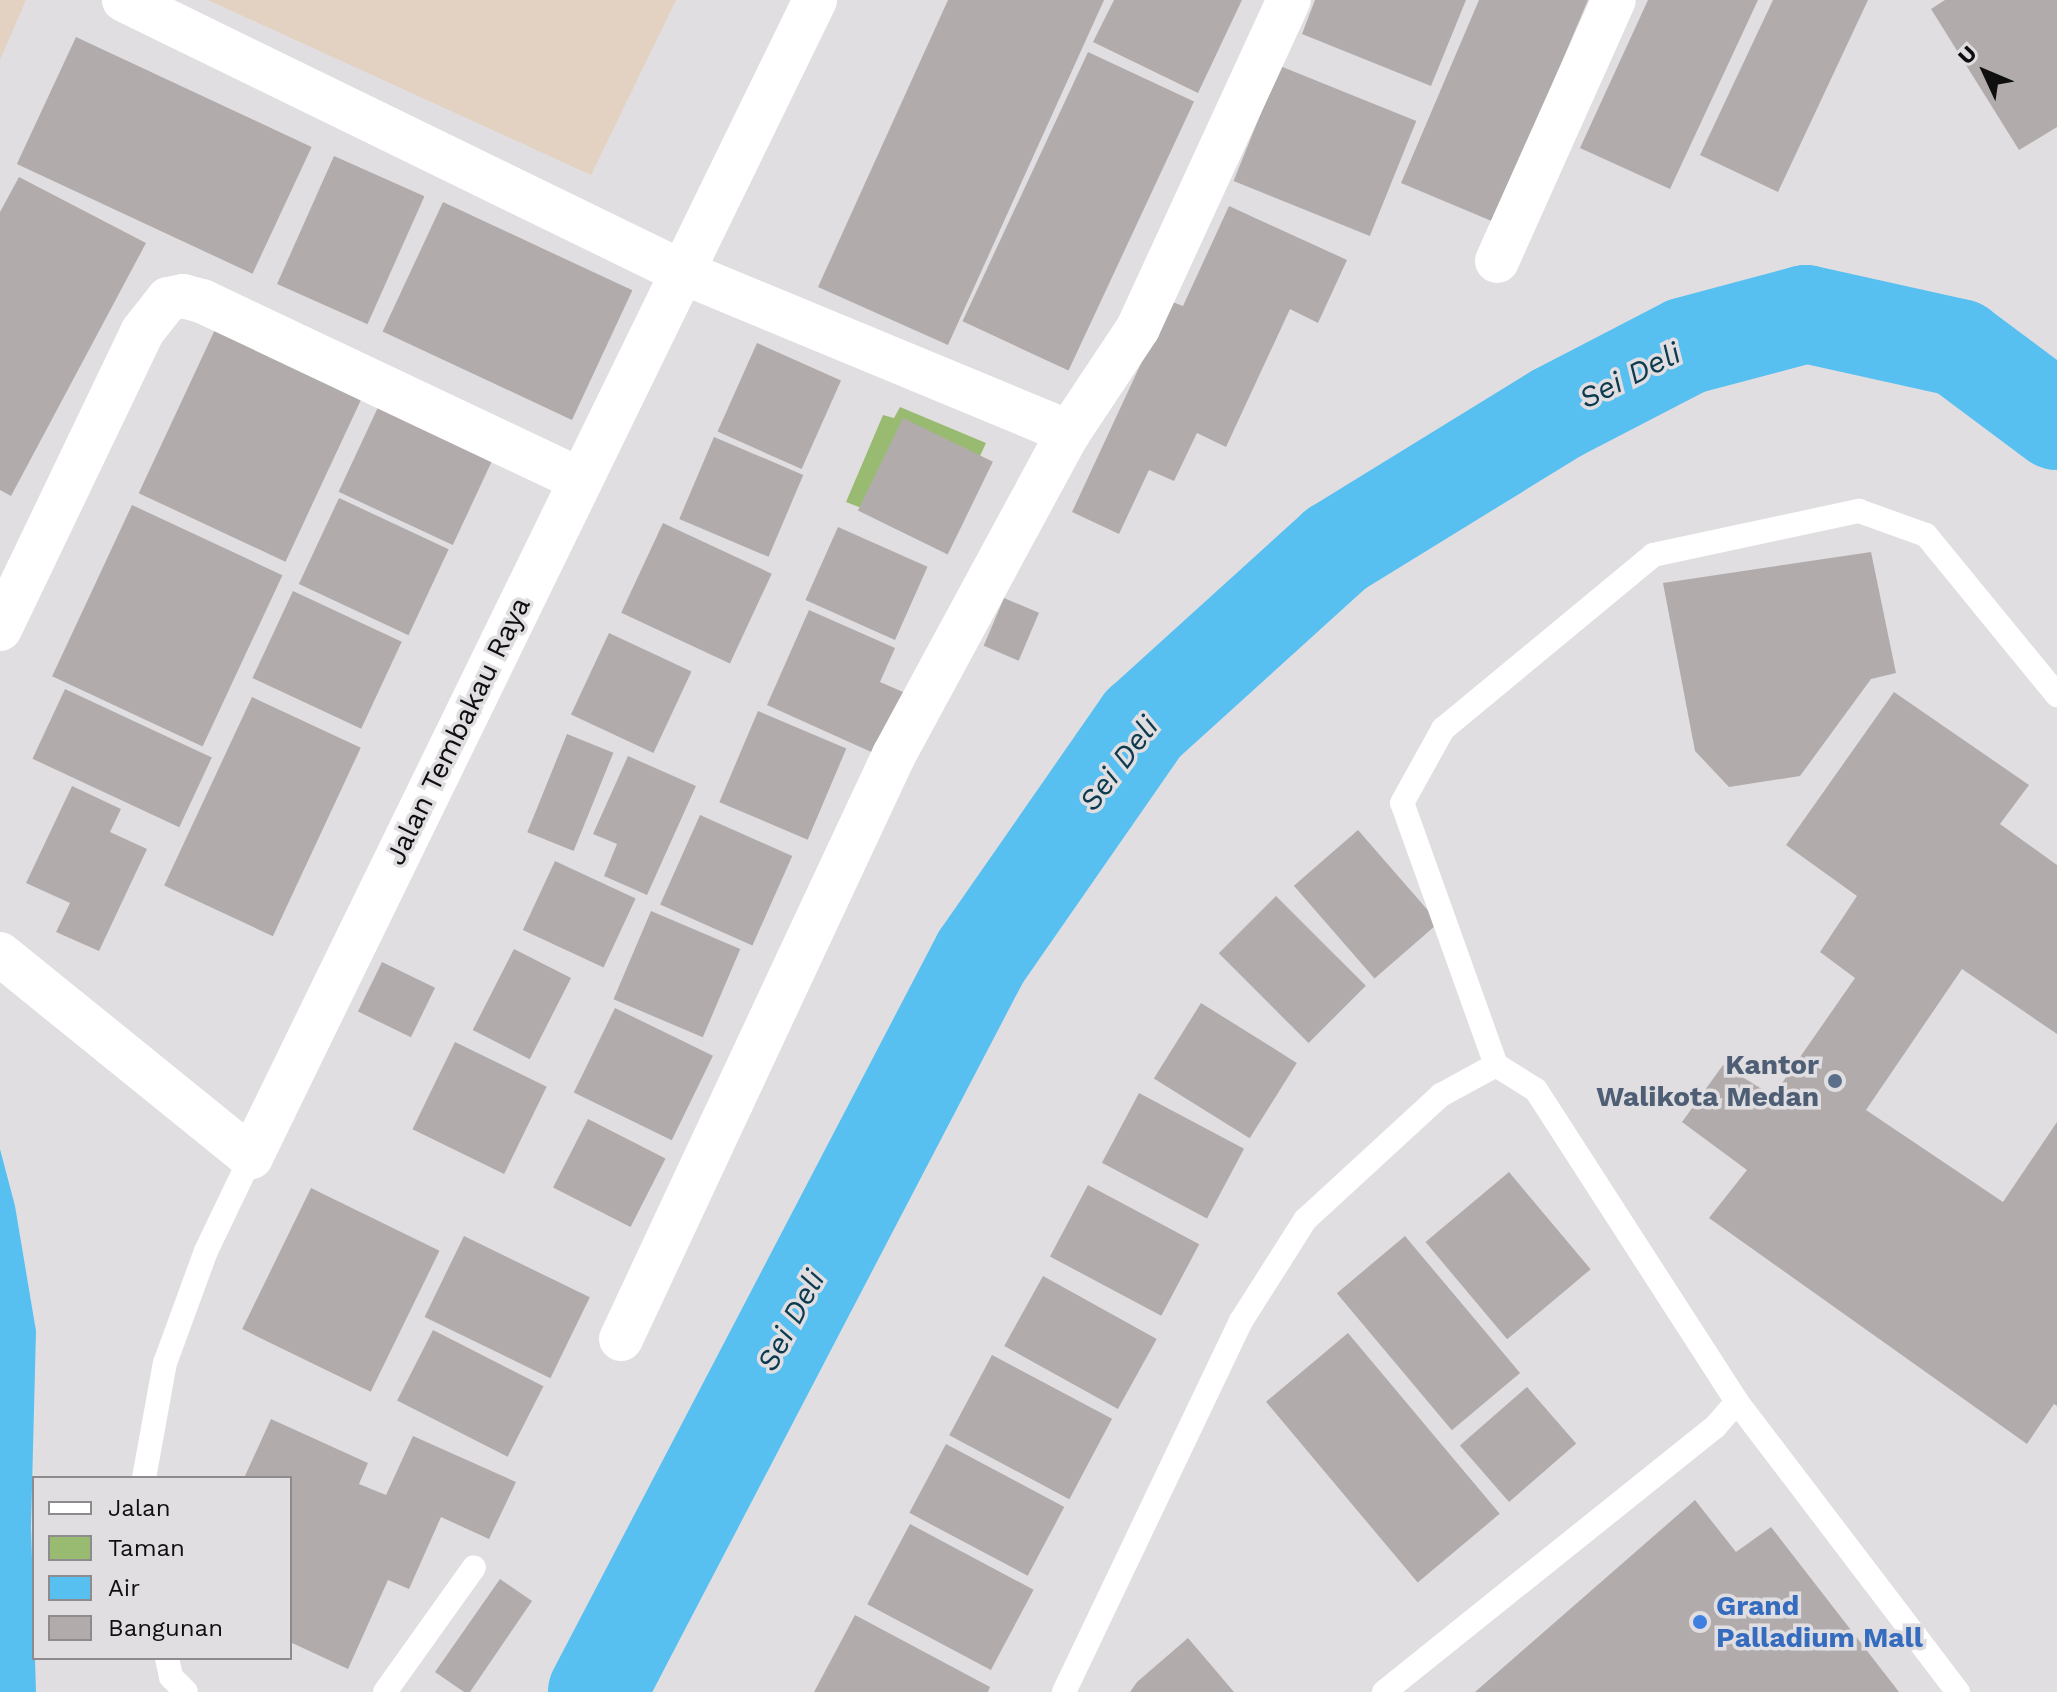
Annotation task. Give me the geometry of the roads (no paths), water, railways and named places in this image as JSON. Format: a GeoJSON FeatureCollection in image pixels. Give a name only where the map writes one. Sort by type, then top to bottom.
{"type":"FeatureCollection","features":[{"type":"Feature","properties":{"kind":"street"},"geometry":{"type":"LineString","coordinates":[[124,0],[682,272],[1069,432]]}},
{"type":"Feature","properties":{"kind":"street","name":"Jalan Tembakau Raya"},"geometry":{"type":"LineString","coordinates":[[251,1157],[815,0]]}},
{"type":"Feature","properties":{"kind":"street"},"geometry":{"type":"LineString","coordinates":[[621,1339],[894,755],[1069,432],[1138,328],[1289,0]]}},
{"type":"Feature","properties":{"kind":"street"},"geometry":{"type":"LineString","coordinates":[[1497,261],[1614,0]]}},
{"type":"Feature","properties":{"kind":"street"},"geometry":{"type":"LineString","coordinates":[[0,629],[142,332],[168,299],[183,296],[202,301],[581,480]]}},
{"type":"Feature","properties":{"kind":"street"},"geometry":{"type":"LineString","coordinates":[[0,954],[251,1157]]}},
{"type":"Feature","properties":{"kind":"lane"},"geometry":{"type":"LineString","coordinates":[[1958,1692],[1737,1402],[1536,1090],[1496,1065],[1402,803],[1443,729],[1653,555],[1859,511],[1926,535],[2057,695]]}},
{"type":"Feature","properties":{"kind":"lane"},"geometry":{"type":"LineString","coordinates":[[1064,1692],[1241,1321],[1305,1220],[1441,1095],[1496,1065]]}},
{"type":"Feature","properties":{"kind":"lane","name":"Jalan Tembakau Raya"},"geometry":{"type":"LineString","coordinates":[[144,1476],[165,1363],[206,1251],[251,1157]]}},
{"type":"Feature","properties":{"kind":"lane"},"geometry":{"type":"LineString","coordinates":[[1384,1692],[1715,1427],[1737,1402]]}},
{"type":"Feature","properties":{"kind":"lane"},"geometry":{"type":"LineString","coordinates":[[385,1692],[474,1567]]}},
{"type":"Feature","properties":{"kind":"lane"},"geometry":{"type":"LineString","coordinates":[[167,1660],[171,1677],[186,1692]]}},
{"type":"Feature","properties":{"kind":"water"},"geometry":{"type":"Polygon","coordinates":[[[0,1149],[15,1206],[36,1331],[31,1527],[32,1660],[35,1660],[36,1692],[0,1692],[0,1149]]]}},
{"type":"Feature","properties":{"kind":"waterway","name":"Sei Deli"},"geometry":{"type":"LineString","coordinates":[[597,1692],[981,957],[1143,724],[1336,549],[1557,413],[1686,346],[1806,314],[1959,348],[2057,421]]}},
{"type":"Feature","properties":{"kind":"place","name":"Kantor Walikota Medan"},"geometry":{"type":"Point","coordinates":[1835,1081]}},
{"type":"Feature","properties":{"kind":"place","name":"Grand Palladium Mall"},"geometry":{"type":"Point","coordinates":[1700,1622]}}]}
